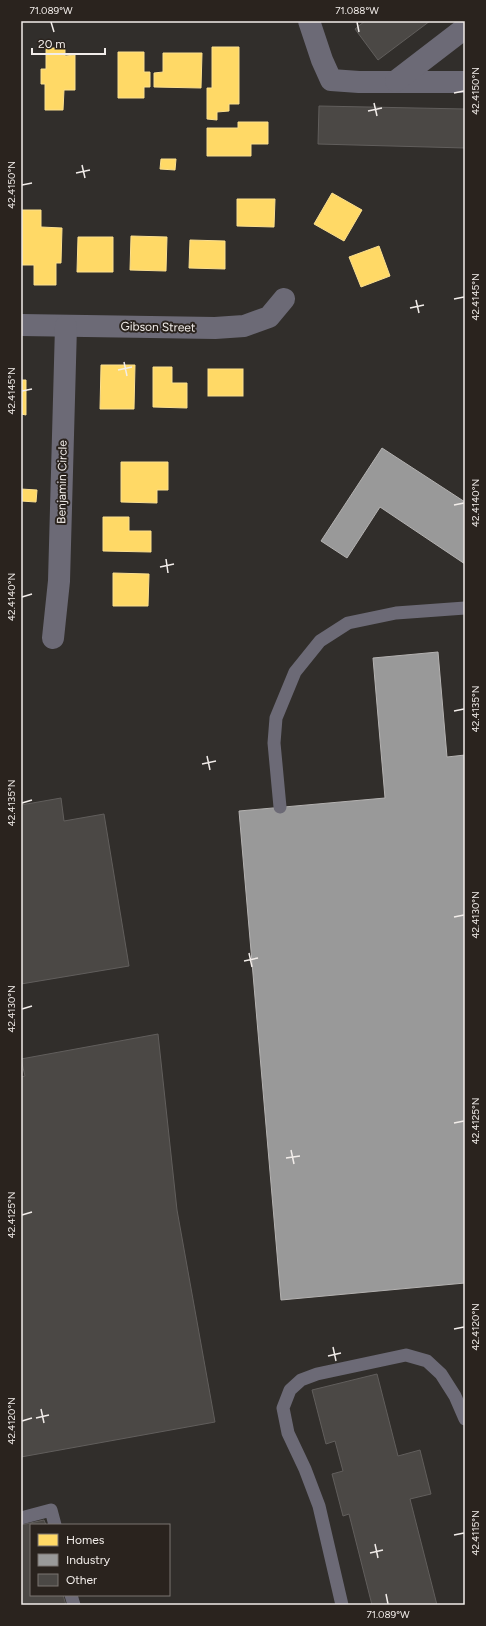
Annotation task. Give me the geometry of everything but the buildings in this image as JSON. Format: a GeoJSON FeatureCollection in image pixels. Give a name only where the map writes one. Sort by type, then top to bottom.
{"type":"FeatureCollection","features":[{"type":"Feature","properties":{"kind":"street"},"geometry":{"type":"LineString","coordinates":[[309,21],[322,60],[331,80],[358,82],[465,82]]}},
{"type":"Feature","properties":{"kind":"street"},"geometry":{"type":"LineString","coordinates":[[396,81],[465,28]]}},
{"type":"Feature","properties":{"kind":"street","name":"Gibson Street"},"geometry":{"type":"LineString","coordinates":[[21,325],[216,328],[244,326],[269,317],[284,299]]}},
{"type":"Feature","properties":{"kind":"street","name":"Benjamin Circle"},"geometry":{"type":"LineString","coordinates":[[53,638],[59,581],[66,326]]}},
{"type":"Feature","properties":{"kind":"lane"},"geometry":{"type":"LineString","coordinates":[[280,807],[274,743],[276,718],[295,672],[320,641],[348,623],[396,613],[465,608]]}},
{"type":"Feature","properties":{"kind":"lane"},"geometry":{"type":"LineString","coordinates":[[342,1605],[319,1506],[305,1469],[288,1433],[283,1408],[290,1390],[301,1380],[317,1374],[406,1356],[427,1360],[441,1374],[455,1396],[465,1419]]}},
{"type":"Feature","properties":{"kind":"lane"},"geometry":{"type":"LineString","coordinates":[[21,1518],[51,1510],[55,1524]]}}]}
